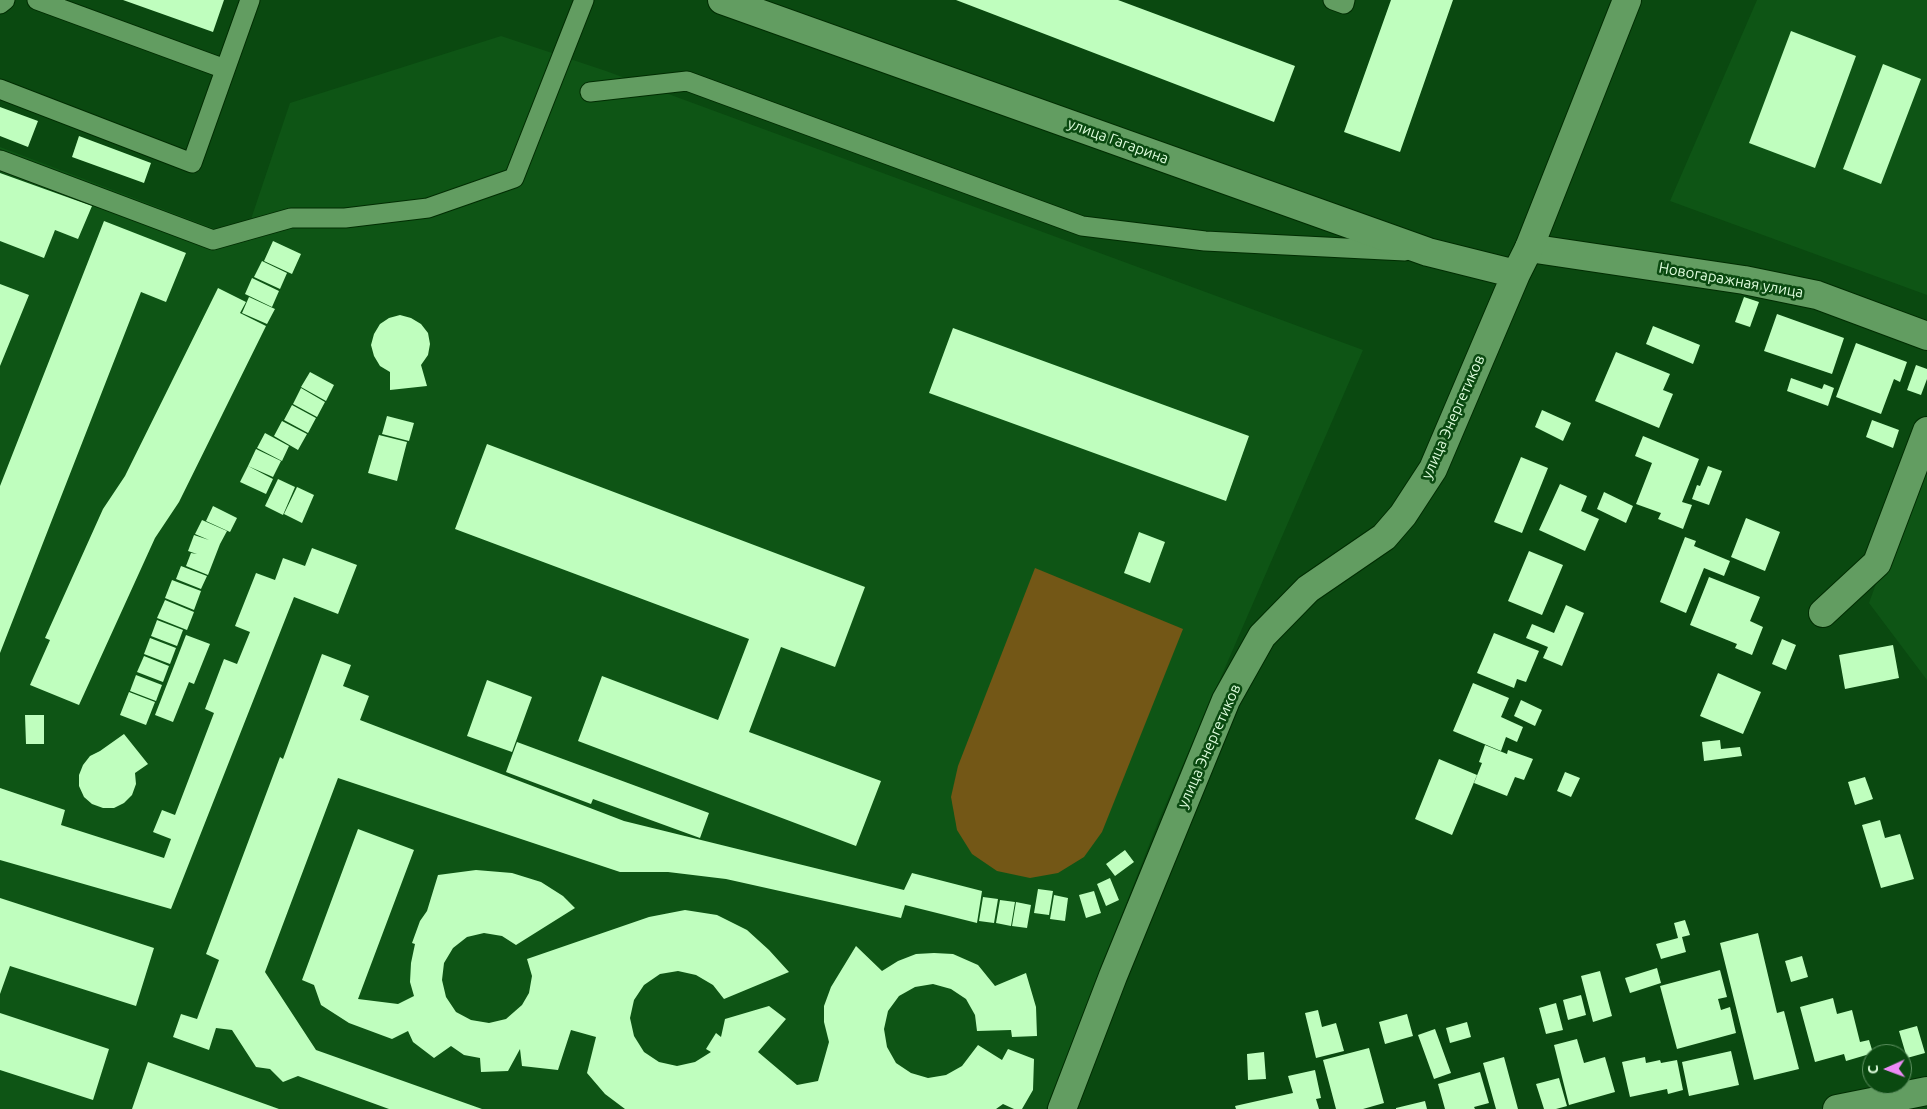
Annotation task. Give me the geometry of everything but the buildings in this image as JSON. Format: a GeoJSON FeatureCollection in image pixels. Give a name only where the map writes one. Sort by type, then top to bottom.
{"type":"FeatureCollection","features":[{"type":"Feature","properties":{"kind":"street","name":"улица Гагарина"},"geometry":{"type":"LineString","coordinates":[[722,0],[1428,252],[1516,274]]}},
{"type":"Feature","properties":{"kind":"street","name":"улица Энергетиков"},"geometry":{"type":"LineString","coordinates":[[1062,1109],[1113,976],[1226,700],[1262,636],[1308,589],[1384,536],[1403,515],[1433,469],[1516,274],[1529,248],[1627,0]]}},
{"type":"Feature","properties":{"kind":"street","name":"Новогаражная улица"},"geometry":{"type":"LineString","coordinates":[[1529,248],[1744,280],[1817,295],[1927,336]]}},
{"type":"Feature","properties":{"kind":"street"},"geometry":{"type":"LineString","coordinates":[[1823,613],[1877,562],[1927,431]]}},
{"type":"Feature","properties":{"kind":"street"},"geometry":{"type":"LineString","coordinates":[[1837,1109],[1927,1092]]}},
{"type":"Feature","properties":{"kind":"lane"},"geometry":{"type":"LineString","coordinates":[[0,4],[5,0]]}},
{"type":"Feature","properties":{"kind":"lane"},"geometry":{"type":"LineString","coordinates":[[37,0],[225,69]]}},
{"type":"Feature","properties":{"kind":"lane"},"geometry":{"type":"LineString","coordinates":[[0,89],[192,162],[250,0]]}},
{"type":"Feature","properties":{"kind":"lane"},"geometry":{"type":"LineString","coordinates":[[0,160],[213,240],[291,218],[345,218],[428,208],[514,178],[584,0]]}},
{"type":"Feature","properties":{"kind":"lane"},"geometry":{"type":"LineString","coordinates":[[1333,0],[1344,4],[1345,0]]}},
{"type":"Feature","properties":{"kind":"lane"},"geometry":{"type":"LineString","coordinates":[[590,92],[687,81],[1082,226],[1205,241],[1428,252]]}},
{"type":"Feature","properties":{"kind":"shaded area"},"geometry":{"type":"Polygon","coordinates":[[[1757,0],[1927,0],[1927,295],[1670,201],[1757,0]]]}},
{"type":"Feature","properties":{"kind":"shaded area"},"geometry":{"type":"Polygon","coordinates":[[[501,36],[606,71],[1363,350],[1158,822],[1046,1109],[0,1109],[0,147],[244,240],[290,103],[501,36]]]}},
{"type":"Feature","properties":{"kind":"shaded area"},"geometry":{"type":"Polygon","coordinates":[[[1927,443],[1927,680],[1869,603],[1927,443]]]}},
{"type":"Feature","properties":{"kind":"shaded area"},"geometry":{"type":"Polygon","coordinates":[[[1035,568],[1183,629],[1102,832],[1084,857],[1058,873],[1030,878],[997,871],[972,854],[957,830],[951,797],[958,766],[1035,568]]]}}]}
